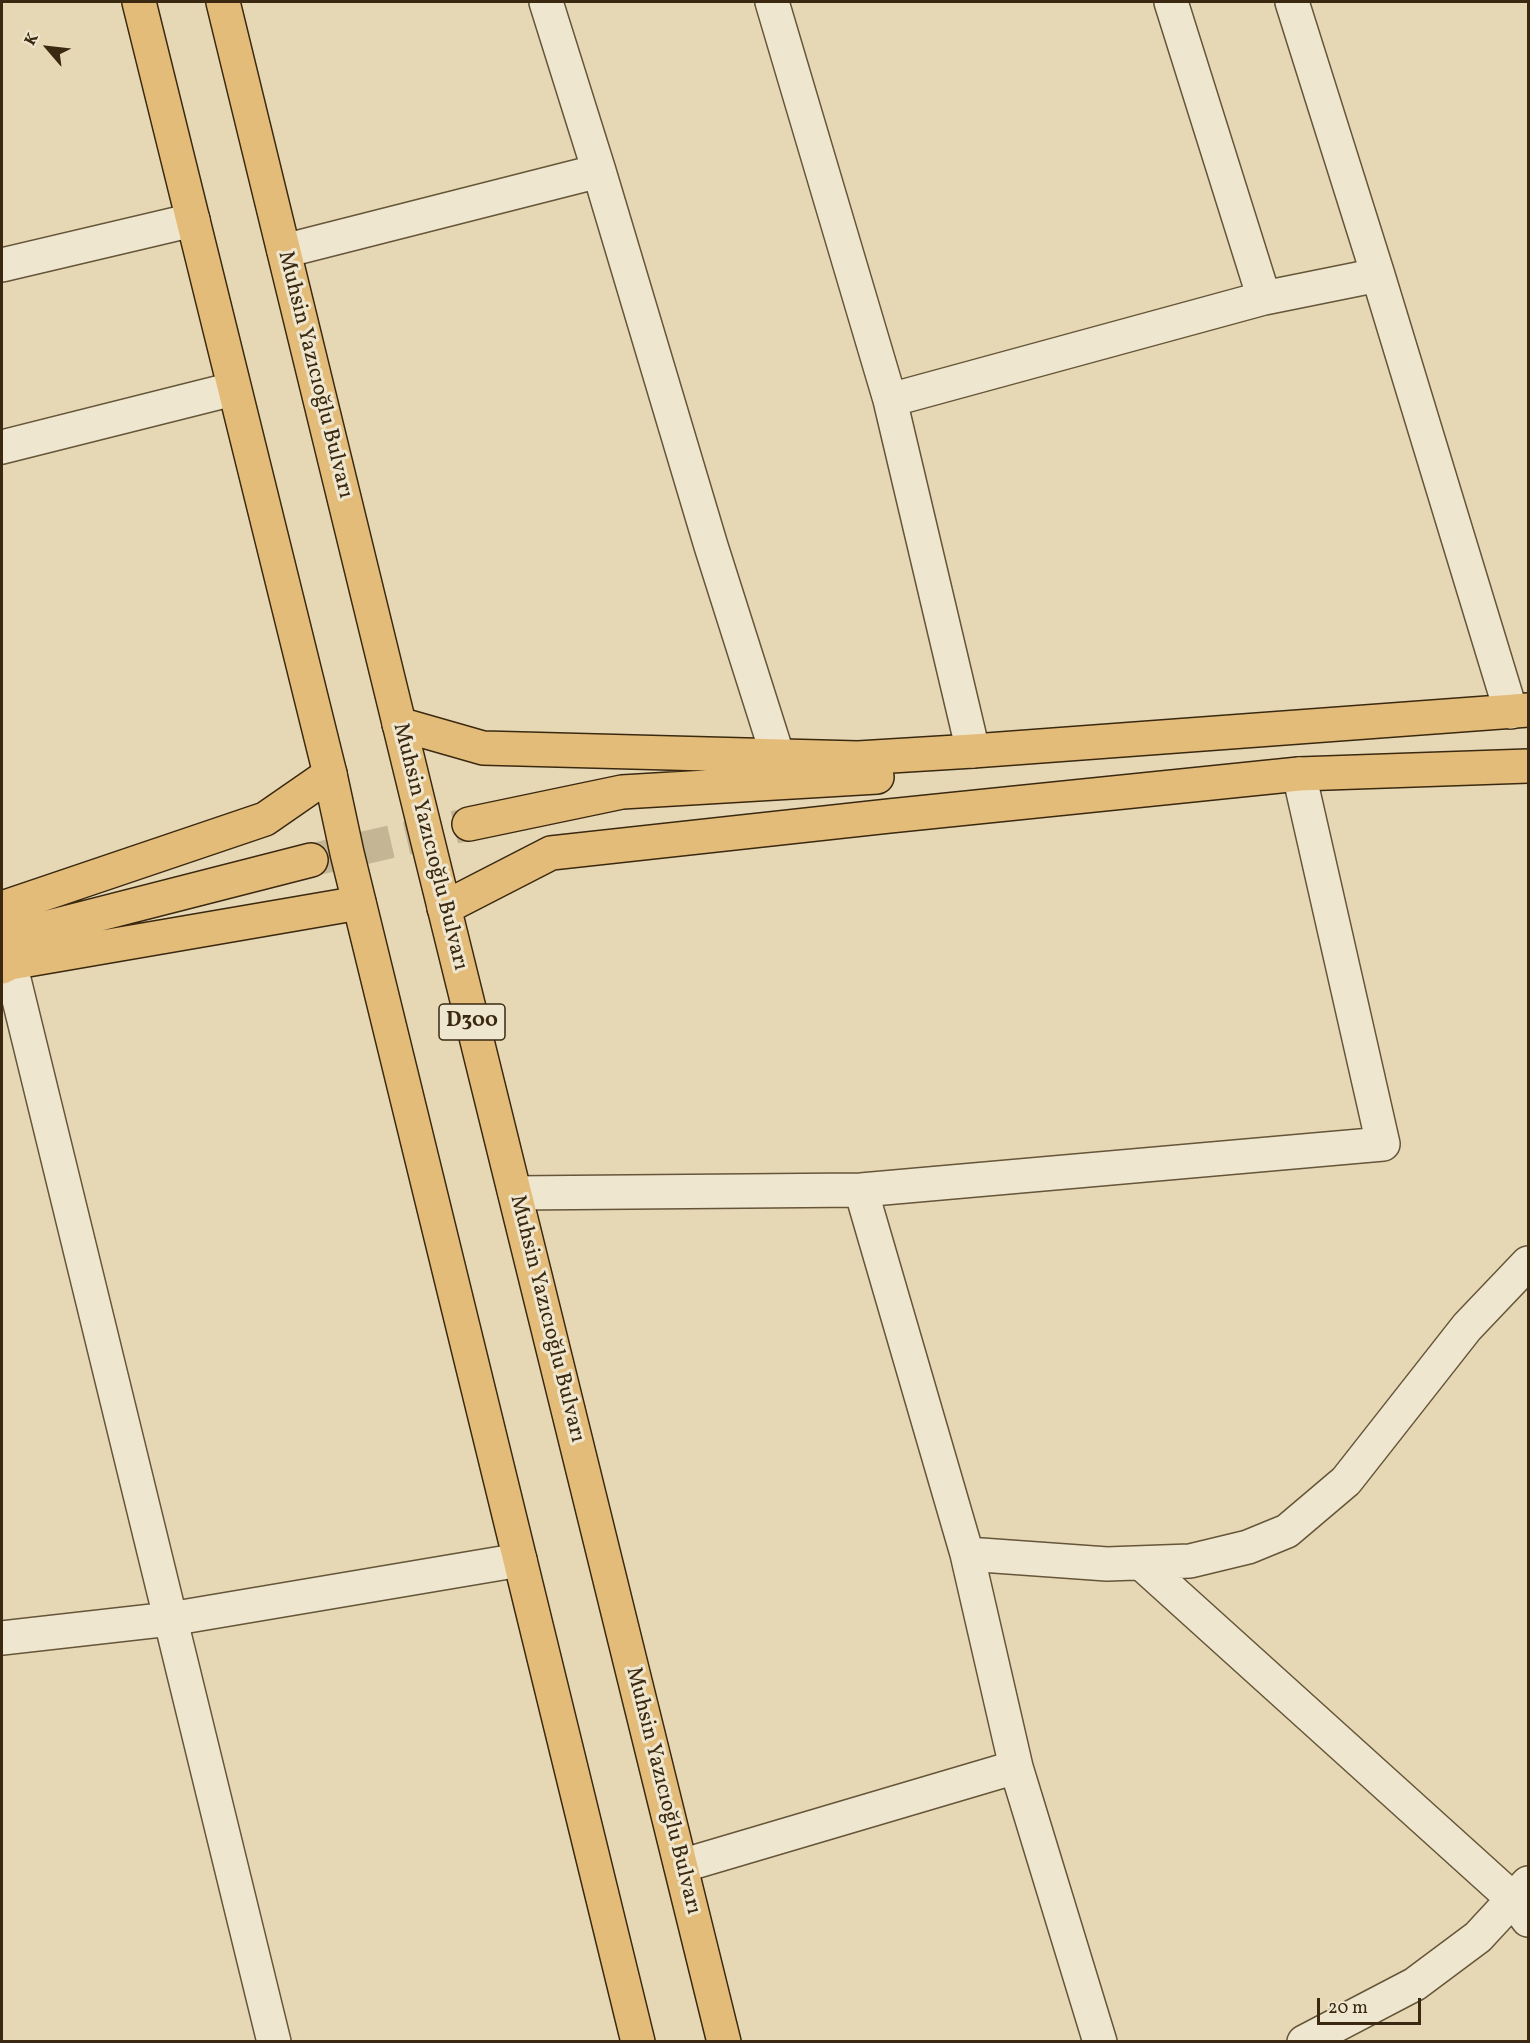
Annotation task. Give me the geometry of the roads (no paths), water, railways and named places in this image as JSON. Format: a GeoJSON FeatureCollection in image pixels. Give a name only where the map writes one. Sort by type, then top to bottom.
{"type":"FeatureCollection","features":[{"type":"Feature","properties":{"kind":"main road"},"geometry":{"type":"LineString","coordinates":[[139,2],[330,774],[359,903],[638,2042]]}},
{"type":"Feature","properties":{"kind":"main road","name":"Muhsin Yazıcıoğlu Bulvarı"},"geometry":{"type":"LineString","coordinates":[[224,2],[444,908],[724,2042]]}},
{"type":"Feature","properties":{"kind":"main road"},"geometry":{"type":"LineString","coordinates":[[399,724],[483,748],[858,758],[1520,711]]}},
{"type":"Feature","properties":{"kind":"main road"},"geometry":{"type":"LineString","coordinates":[[469,824],[622,792],[874,778],[973,751]]}},
{"type":"Feature","properties":{"kind":"main road"},"geometry":{"type":"LineString","coordinates":[[444,908],[551,853],[1299,774],[1528,766]]}},
{"type":"Feature","properties":{"kind":"main road"},"geometry":{"type":"LineString","coordinates":[[2,908],[265,819],[330,774]]}},
{"type":"Feature","properties":{"kind":"main road"},"geometry":{"type":"LineString","coordinates":[[4,956],[311,860]]}},
{"type":"Feature","properties":{"kind":"main road"},"geometry":{"type":"LineString","coordinates":[[4,956],[359,903]]}},
{"type":"Feature","properties":{"kind":"street"},"geometry":{"type":"LineString","coordinates":[[546,2],[711,546],[778,757]]}},
{"type":"Feature","properties":{"kind":"street"},"geometry":{"type":"LineString","coordinates":[[772,2],[890,400],[973,751]]}},
{"type":"Feature","properties":{"kind":"street"},"geometry":{"type":"LineString","coordinates":[[1171,2],[1264,298]]}},
{"type":"Feature","properties":{"kind":"street"},"geometry":{"type":"LineString","coordinates":[[1292,2],[1520,711]]}},
{"type":"Feature","properties":{"kind":"street"},"geometry":{"type":"LineString","coordinates":[[284,251],[599,171]]}},
{"type":"Feature","properties":{"kind":"street"},"geometry":{"type":"LineString","coordinates":[[2,266],[192,220]]}},
{"type":"Feature","properties":{"kind":"street"},"geometry":{"type":"LineString","coordinates":[[890,400],[1264,298],[1378,275]]}},
{"type":"Feature","properties":{"kind":"street"},"geometry":{"type":"LineString","coordinates":[[2,447],[233,389]]}},
{"type":"Feature","properties":{"kind":"street"},"geometry":{"type":"LineString","coordinates":[[514,1192],[861,1190],[1383,1144],[1299,774]]}},
{"type":"Feature","properties":{"kind":"street"},"geometry":{"type":"LineString","coordinates":[[4,956],[274,2042]]}},
{"type":"Feature","properties":{"kind":"street"},"geometry":{"type":"LineString","coordinates":[[861,1190],[967,1554],[1016,1767],[1100,2042]]}},
{"type":"Feature","properties":{"kind":"street"},"geometry":{"type":"LineString","coordinates":[[967,1554],[1107,1564],[1190,1561],[1248,1547],[1287,1531],[1346,1481],[1467,1327],[1528,1263]]}},
{"type":"Feature","properties":{"kind":"street"},"geometry":{"type":"LineString","coordinates":[[2,1638],[170,1619],[520,1560]]}},
{"type":"Feature","properties":{"kind":"street"},"geometry":{"type":"LineString","coordinates":[[1141,1563],[1523,1900],[1415,1984],[1304,2042]]}},
{"type":"Feature","properties":{"kind":"street"},"geometry":{"type":"LineString","coordinates":[[681,1866],[1016,1767]]}},
{"type":"Feature","properties":{"kind":"tunnel"},"geometry":{"type":"LineString","coordinates":[[311,860],[469,824]]}}]}
